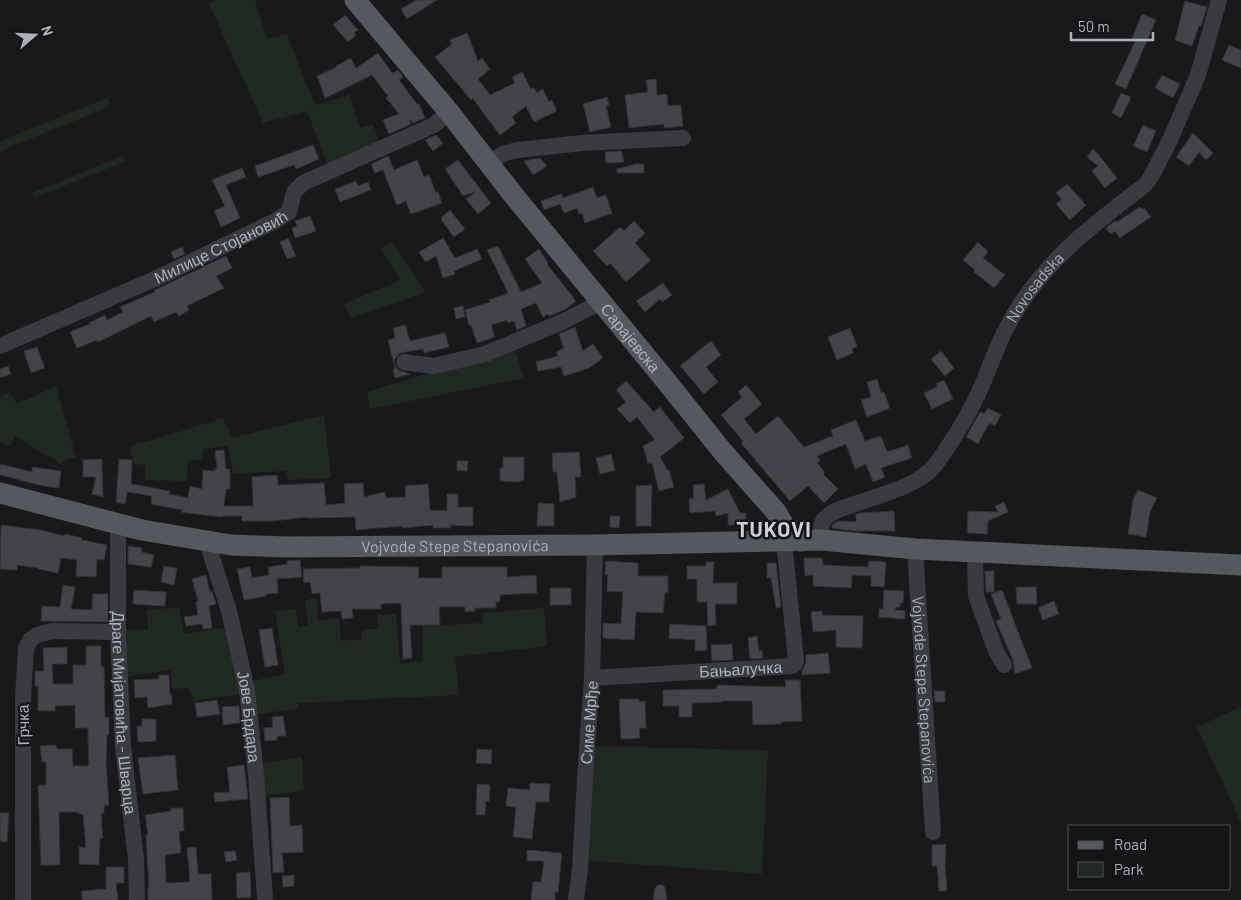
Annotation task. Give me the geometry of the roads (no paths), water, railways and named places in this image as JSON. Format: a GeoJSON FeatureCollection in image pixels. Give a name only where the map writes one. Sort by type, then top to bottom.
{"type":"FeatureCollection","features":[{"type":"Feature","properties":{"kind":"main road","name":"Сарајевска"},"geometry":{"type":"LineString","coordinates":[[355,0],[449,112],[723,452],[769,505]]}},
{"type":"Feature","properties":{"kind":"main road","name":"Vojvode Stepe Stepanovića"},"geometry":{"type":"LineString","coordinates":[[0,493],[118,524],[230,545],[286,547],[595,545],[802,540],[915,549],[1241,564]]}},
{"type":"Feature","properties":{"kind":"main road"},"geometry":{"type":"LineString","coordinates":[[769,505],[798,523],[802,540]]}},
{"type":"Feature","properties":{"kind":"main road"},"geometry":{"type":"LineString","coordinates":[[746,541],[758,536],[768,527],[770,517],[769,505]]}},
{"type":"Feature","properties":{"kind":"street","name":"Novosadska"},"geometry":{"type":"LineString","coordinates":[[802,540],[821,528],[823,521],[837,510],[901,487],[921,478],[933,469],[977,397],[1006,327],[1034,284],[1070,244],[1146,184],[1151,177],[1170,140],[1198,76],[1219,0]]}},
{"type":"Feature","properties":{"kind":"street","name":"Милице Стојановић"},"geometry":{"type":"LineString","coordinates":[[0,346],[157,278],[275,221],[289,212],[294,192],[303,182],[434,126],[449,112]]}},
{"type":"Feature","properties":{"kind":"street"},"geometry":{"type":"LineString","coordinates":[[489,162],[505,152],[518,150],[683,138]]}},
{"type":"Feature","properties":{"kind":"street"},"geometry":{"type":"LineString","coordinates":[[404,362],[434,366],[485,354],[562,322],[601,302]]}},
{"type":"Feature","properties":{"kind":"street","name":"Драге Мијатовића - Шварца"},"geometry":{"type":"LineString","coordinates":[[118,524],[118,632],[123,746],[136,859],[137,900]]}},
{"type":"Feature","properties":{"kind":"street","name":"Бањалучка"},"geometry":{"type":"LineString","coordinates":[[592,678],[792,666],[796,660],[802,540]]}},
{"type":"Feature","properties":{"kind":"street","name":"Јове Брдара"},"geometry":{"type":"LineString","coordinates":[[207,542],[230,611],[247,690],[256,774],[265,897]]}},
{"type":"Feature","properties":{"kind":"street","name":"Симе Мрђе"},"geometry":{"type":"LineString","coordinates":[[576,900],[580,868],[592,678],[595,545]]}},
{"type":"Feature","properties":{"kind":"street","name":"Vojvode Stepe Stepanovića"},"geometry":{"type":"LineString","coordinates":[[915,549],[933,832]]}},
{"type":"Feature","properties":{"kind":"street"},"geometry":{"type":"LineString","coordinates":[[975,552],[976,596],[996,651],[1004,665]]}},
{"type":"Feature","properties":{"kind":"street","name":"Грчка"},"geometry":{"type":"LineString","coordinates":[[23,900],[23,696],[26,648],[30,640],[37,635],[52,631],[118,632]]}},
{"type":"Feature","properties":{"kind":"district","name":"TUKOVI"},"geometry":{"type":"Point","coordinates":[774,530]}}]}
